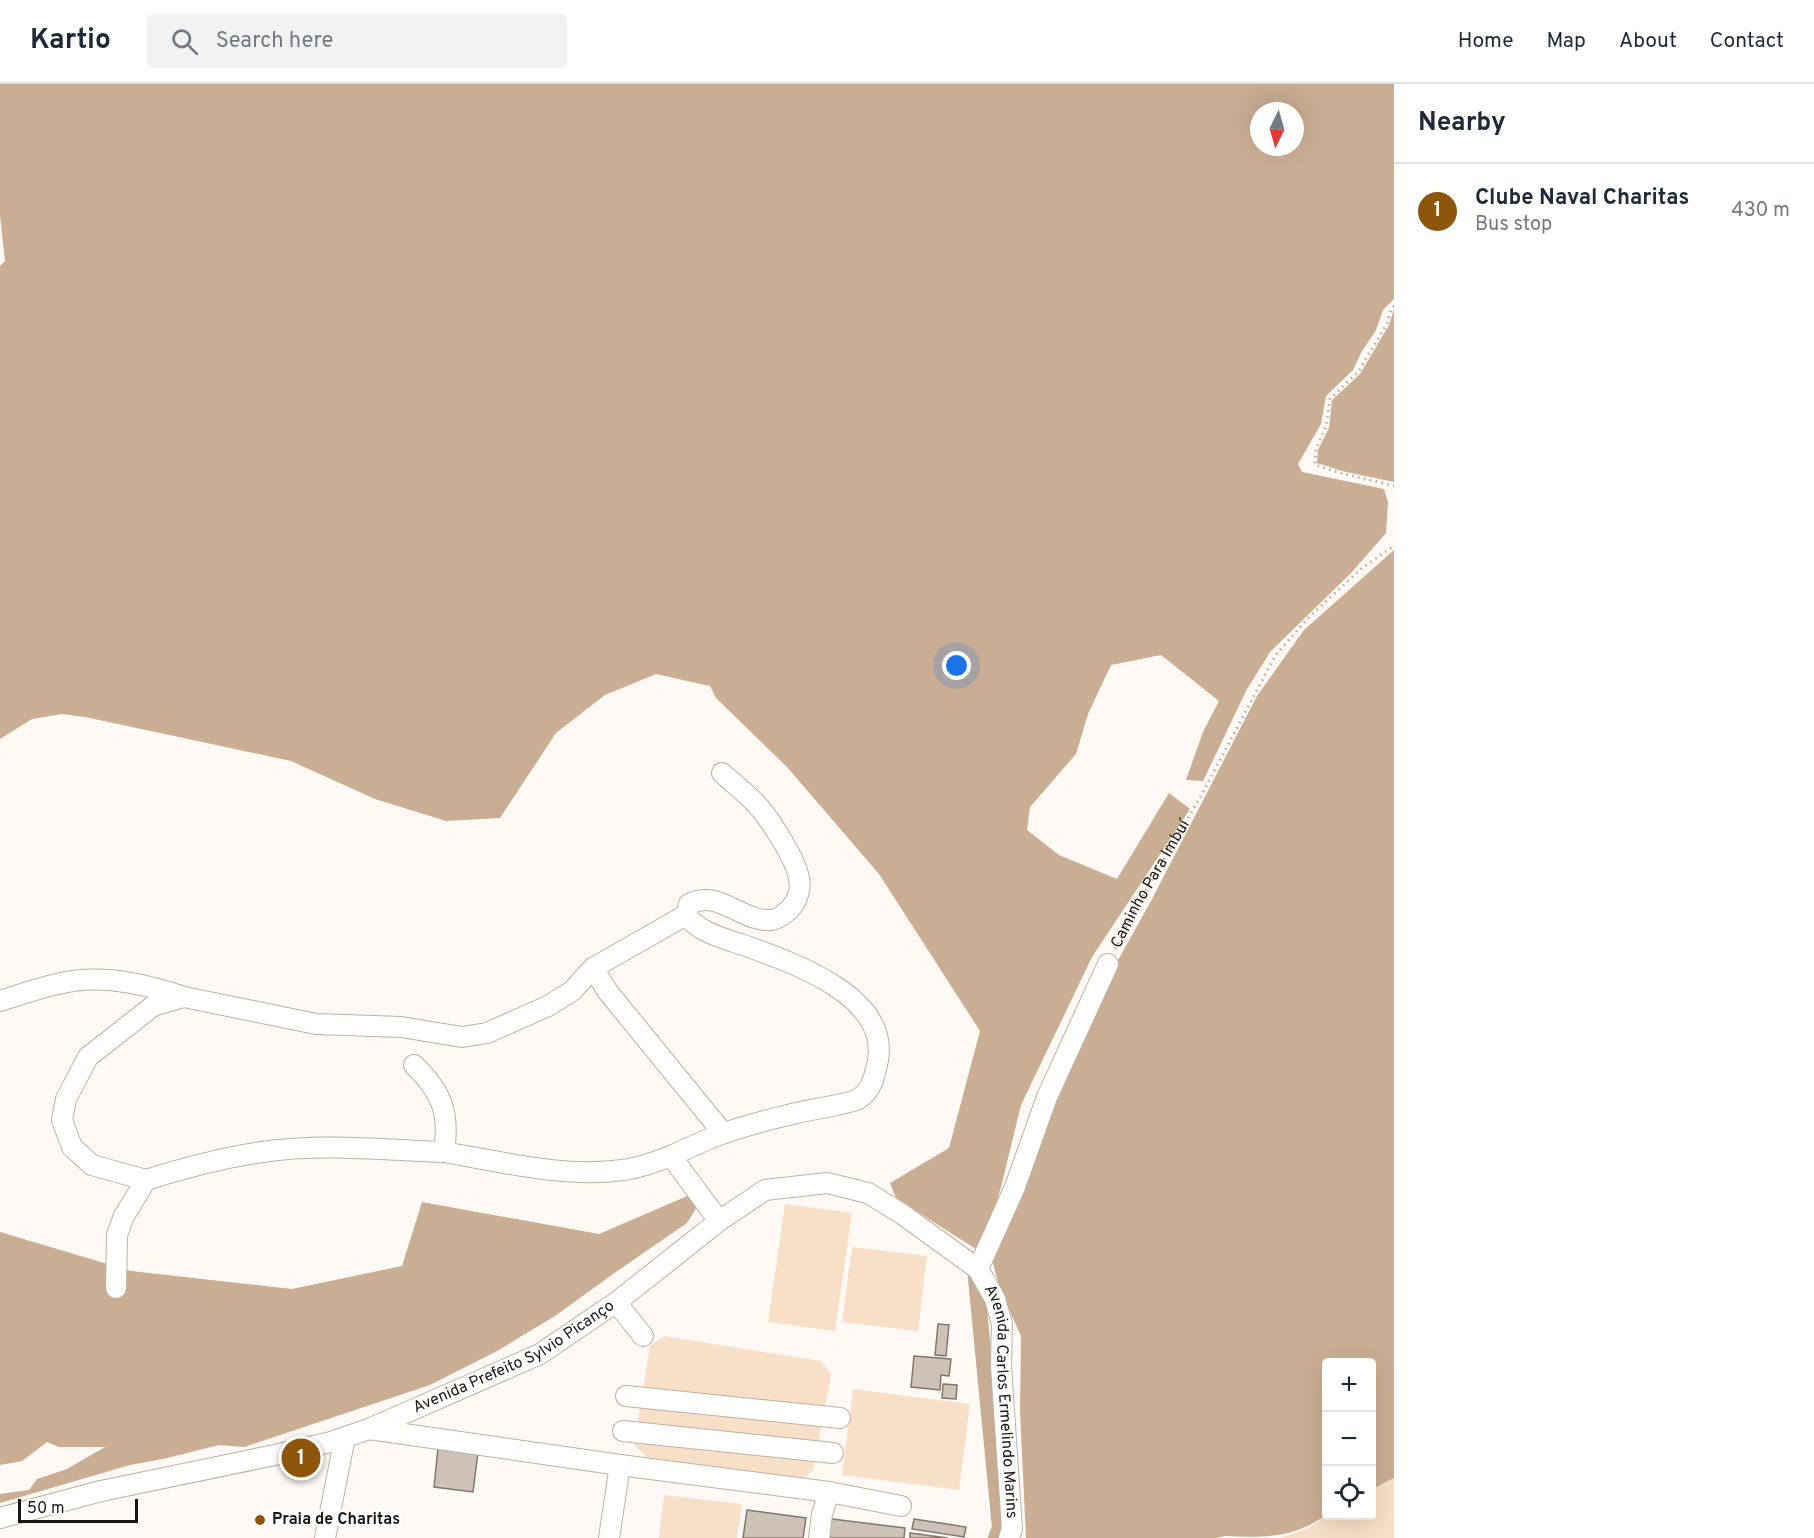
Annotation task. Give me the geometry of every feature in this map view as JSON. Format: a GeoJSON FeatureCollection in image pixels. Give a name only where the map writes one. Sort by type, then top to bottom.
{"type":"FeatureCollection","features":[{"type":"Feature","properties":{"kind":"street"},"geometry":{"type":"LineString","coordinates":[[0,1001],[72,981],[116,981],[148,985],[184,997],[316,1024],[392,1026],[462,1037],[487,1033],[548,1006],[572,991],[593,968],[686,915],[689,904],[699,899],[717,902],[758,918],[773,920],[789,911],[798,898],[800,878],[788,849],[760,808],[722,773]]}},
{"type":"Feature","properties":{"kind":"street"},"geometry":{"type":"LineString","coordinates":[[184,997],[153,1005],[88,1057],[66,1099],[62,1120],[72,1147],[92,1166],[146,1179],[201,1164],[263,1152],[344,1148],[444,1152],[544,1168],[622,1171],[671,1156],[723,1133],[858,1100],[874,1081],[880,1048],[873,1022],[858,1004],[826,980],[774,956],[704,930],[692,923],[686,915]]}},
{"type":"Feature","properties":{"kind":"street","name":"Caminho Para Imbuí"},"geometry":{"type":"LineString","coordinates":[[978,1269],[1015,1187],[1047,1097],[1108,964]]}},
{"type":"Feature","properties":{"kind":"street"},"geometry":{"type":"LineString","coordinates":[[593,968],[608,992],[723,1133]]}},
{"type":"Feature","properties":{"kind":"street"},"geometry":{"type":"LineString","coordinates":[[414,1065],[431,1081],[442,1104],[447,1133],[444,1152]]}},
{"type":"Feature","properties":{"kind":"street"},"geometry":{"type":"LineString","coordinates":[[671,1156],[718,1221]]}},
{"type":"Feature","properties":{"kind":"street"},"geometry":{"type":"LineString","coordinates":[[116,1288],[117,1235],[124,1216],[146,1179]]}},
{"type":"Feature","properties":{"kind":"street","name":"Avenida Prefeito Sylvio Picanço"},"geometry":{"type":"LineString","coordinates":[[0,1518],[101,1491],[270,1456],[369,1429],[540,1354],[618,1301],[718,1221],[765,1190],[827,1183],[868,1193],[902,1214],[978,1269]]}},
{"type":"Feature","properties":{"kind":"street","name":"Avenida Carlos Ermelindo Marins"},"geometry":{"type":"LineString","coordinates":[[978,1269],[995,1299],[1002,1324],[1001,1366],[1012,1529],[1009,1538]]}},
{"type":"Feature","properties":{"kind":"street"},"geometry":{"type":"LineString","coordinates":[[618,1301],[643,1336]]}},
{"type":"Feature","properties":{"kind":"street"},"geometry":{"type":"LineString","coordinates":[[626,1396],[840,1418]]}},
{"type":"Feature","properties":{"kind":"street"},"geometry":{"type":"LineString","coordinates":[[369,1429],[829,1492],[901,1506]]}},
{"type":"Feature","properties":{"kind":"street"},"geometry":{"type":"LineString","coordinates":[[623,1431],[833,1453]]}},
{"type":"Feature","properties":{"kind":"street"},"geometry":{"type":"LineString","coordinates":[[325,1538],[338,1439]]}},
{"type":"Feature","properties":{"kind":"street"},"geometry":{"type":"LineString","coordinates":[[609,1538],[620,1465]]}},
{"type":"Feature","properties":{"kind":"street"},"geometry":{"type":"LineString","coordinates":[[819,1538],[822,1514],[829,1492]]}},
{"type":"Feature","properties":{"kind":"path"},"geometry":{"type":"LineString","coordinates":[[1394,306],[1387,324],[1358,372],[1330,399],[1326,427],[1316,449],[1315,465],[1394,485]]}},
{"type":"Feature","properties":{"kind":"path","name":"Caminho Para Imbuí"},"geometry":{"type":"LineString","coordinates":[[1108,964],[1135,909],[1202,794],[1275,656],[1307,619],[1362,568],[1394,546]]}},
{"type":"Feature","properties":{"kind":"shaded area"},"geometry":{"type":"Polygon","coordinates":[[[0,84],[1394,84],[1394,299],[1383,310],[1376,330],[1353,370],[1326,396],[1321,424],[1298,464],[1302,472],[1384,489],[1388,502],[1386,533],[1352,572],[1270,652],[1246,691],[1203,781],[1186,780],[1203,732],[1219,701],[1161,655],[1111,665],[1088,714],[1076,754],[1030,807],[1027,830],[1059,855],[1117,879],[1169,793],[1190,809],[1092,957],[1021,1105],[982,1253],[896,1198],[890,1183],[949,1148],[980,1031],[879,874],[787,767],[716,698],[710,686],[656,674],[605,695],[556,733],[500,818],[446,821],[375,799],[291,761],[85,717],[62,714],[32,719],[0,739],[0,266],[5,261],[0,215],[0,84]]]}},
{"type":"Feature","properties":{"kind":"shaded area"},"geometry":{"type":"Polygon","coordinates":[[[1394,309],[1394,482],[1317,463],[1318,450],[1329,428],[1332,400],[1360,374],[1389,325],[1394,309]]]}},
{"type":"Feature","properties":{"kind":"shaded area"},"geometry":{"type":"Polygon","coordinates":[[[1394,550],[1394,1478],[1376,1487],[1376,1358],[1322,1358],[1322,1518],[1314,1523],[1278,1535],[1253,1537],[1026,1538],[1020,1412],[1021,1336],[1000,1290],[992,1259],[1040,1100],[1151,901],[1257,696],[1304,630],[1394,550]]]}},
{"type":"Feature","properties":{"kind":"shaded area"},"geometry":{"type":"Polygon","coordinates":[[[692,1194],[698,1205],[687,1223],[555,1316],[497,1351],[430,1385],[244,1447],[219,1445],[130,1465],[0,1503],[0,1494],[29,1490],[37,1479],[67,1469],[105,1447],[59,1447],[47,1442],[22,1461],[0,1465],[0,1232],[131,1271],[292,1289],[402,1266],[422,1202],[599,1234],[692,1194]]]}},
{"type":"Feature","properties":{"kind":"shaded area"},"geometry":{"type":"Polygon","coordinates":[[[785,1204],[852,1213],[835,1331],[768,1322],[785,1204]]]}},
{"type":"Feature","properties":{"kind":"shaded area"},"geometry":{"type":"Polygon","coordinates":[[[852,1247],[927,1256],[918,1331],[842,1322],[852,1247]]]}},
{"type":"Feature","properties":{"kind":"shaded area"},"geometry":{"type":"Polygon","coordinates":[[[664,1336],[821,1361],[831,1375],[813,1471],[799,1481],[647,1457],[634,1445],[650,1346],[664,1336]]]}},
{"type":"Feature","properties":{"kind":"shaded area"},"geometry":{"type":"Polygon","coordinates":[[[853,1389],[970,1404],[959,1490],[842,1475],[853,1389]]]}},
{"type":"Feature","properties":{"kind":"shaded area"},"geometry":{"type":"Polygon","coordinates":[[[1394,1478],[1394,1538],[1281,1538],[1309,1528],[1322,1518],[1322,1520],[1376,1520],[1376,1487],[1394,1478]]]}},
{"type":"Feature","properties":{"kind":"shaded area"},"geometry":{"type":"Polygon","coordinates":[[[664,1495],[742,1504],[737,1538],[659,1538],[664,1495]]]}},
{"type":"Feature","properties":{"kind":"building"},"geometry":{"type":"Polygon","coordinates":[[[938,1324],[949,1325],[946,1356],[935,1355],[938,1324]]]}},
{"type":"Feature","properties":{"kind":"building"},"geometry":{"type":"Polygon","coordinates":[[[914,1356],[951,1359],[949,1376],[941,1375],[940,1390],[911,1387],[914,1356]]]}},
{"type":"Feature","properties":{"kind":"building"},"geometry":{"type":"Polygon","coordinates":[[[943,1384],[957,1385],[956,1399],[942,1398],[943,1384]]]}},
{"type":"Feature","properties":{"kind":"building"},"geometry":{"type":"Polygon","coordinates":[[[438,1448],[478,1452],[473,1492],[434,1487],[438,1448]]]}},
{"type":"Feature","properties":{"kind":"building"},"geometry":{"type":"Polygon","coordinates":[[[747,1510],[806,1518],[803,1538],[743,1538],[747,1510]]]}},
{"type":"Feature","properties":{"kind":"building"},"geometry":{"type":"Polygon","coordinates":[[[824,1518],[905,1528],[904,1538],[822,1538],[824,1518]]]}},
{"type":"Feature","properties":{"kind":"building"},"geometry":{"type":"Polygon","coordinates":[[[914,1519],[966,1527],[964,1537],[912,1529],[914,1519]]]}},
{"type":"Feature","properties":{"kind":"building"},"geometry":{"type":"Polygon","coordinates":[[[910,1533],[948,1538],[910,1538],[910,1533]]]}},
{"type":"Feature","properties":{"kind":"waterway"},"geometry":{"type":"LineString","coordinates":[[975,1268],[1000,1528],[996,1538]]}},
{"type":"Feature","properties":{"kind":"place","name":"Clube Naval Charitas"},"geometry":{"type":"Point","coordinates":[301,1458]}},
{"type":"Feature","properties":{"kind":"place","name":"Praia de Charitas"},"geometry":{"type":"Point","coordinates":[260,1520]}}]}
